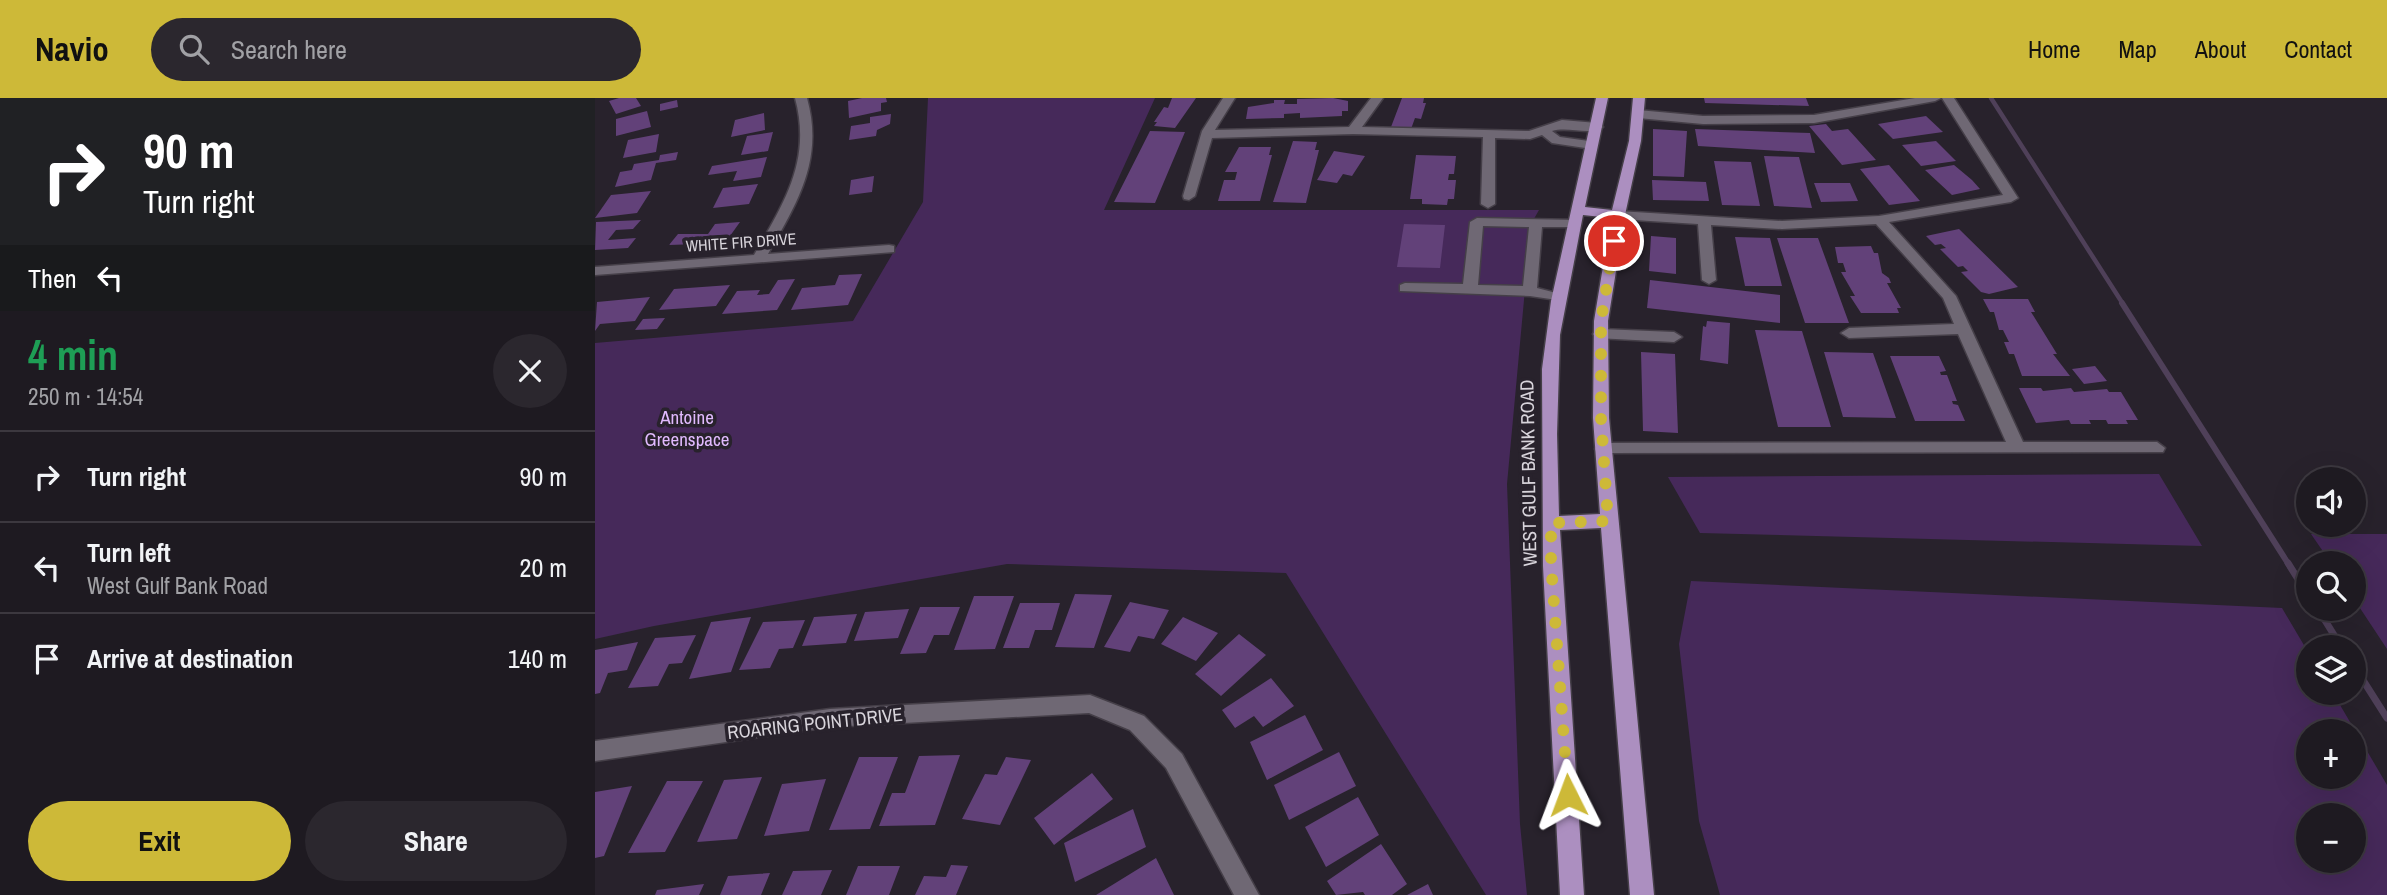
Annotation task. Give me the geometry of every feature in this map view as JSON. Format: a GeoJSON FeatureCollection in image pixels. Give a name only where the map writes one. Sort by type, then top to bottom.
{"type":"FeatureCollection","features":[{"type":"Feature","properties":{"kind":"main road","name":"WEST GULF BANK ROAD"},"geometry":{"type":"LineString","coordinates":[[1572,895],[1551,523],[1550,367],[1559,298],[1602,98]]}},
{"type":"Feature","properties":{"kind":"main road"},"geometry":{"type":"LineString","coordinates":[[1639,98],[1601,334],[1603,449],[1608,521],[1642,895]]}},
{"type":"Feature","properties":{"kind":"main road"},"geometry":{"type":"LineString","coordinates":[[1575,217],[1619,215]]}},
{"type":"Feature","properties":{"kind":"main road"},"geometry":{"type":"LineString","coordinates":[[1551,523],[1608,521]]}},
{"type":"Feature","properties":{"kind":"street"},"geometry":{"type":"LineString","coordinates":[[759,258],[795,192],[804,168],[808,134],[801,98]]}},
{"type":"Feature","properties":{"kind":"street"},"geometry":{"type":"LineString","coordinates":[[1189,196],[1209,134],[1221,105],[1229,98]]}},
{"type":"Feature","properties":{"kind":"street"},"geometry":{"type":"LineString","coordinates":[[1353,130],[1377,98]]}},
{"type":"Feature","properties":{"kind":"street"},"geometry":{"type":"LineString","coordinates":[[1638,114],[1703,120],[1814,119],[1935,98]]}},
{"type":"Feature","properties":{"kind":"street"},"geometry":{"type":"LineString","coordinates":[[1619,215],[1782,225],[1879,220],[2011,198],[1948,98]]}},
{"type":"Feature","properties":{"kind":"street"},"geometry":{"type":"LineString","coordinates":[[1209,134],[1353,130],[1530,135],[1566,124],[1595,136]]}},
{"type":"Feature","properties":{"kind":"street"},"geometry":{"type":"LineString","coordinates":[[1543,131],[1556,140],[1595,136]]}},
{"type":"Feature","properties":{"kind":"street"},"geometry":{"type":"LineString","coordinates":[[1488,204],[1489,134]]}},
{"type":"Feature","properties":{"kind":"street"},"geometry":{"type":"LineString","coordinates":[[1470,289],[1477,222],[1535,223],[1575,217]]}},
{"type":"Feature","properties":{"kind":"street"},"geometry":{"type":"LineString","coordinates":[[1879,220],[1949,296],[2016,446]]}},
{"type":"Feature","properties":{"kind":"street"},"geometry":{"type":"LineString","coordinates":[[1704,221],[1709,280]]}},
{"type":"Feature","properties":{"kind":"street"},"geometry":{"type":"LineString","coordinates":[[1530,291],[1535,223]]}},
{"type":"Feature","properties":{"kind":"street","name":"WHITE FIR DRIVE"},"geometry":{"type":"LineString","coordinates":[[595,271],[889,249]]}},
{"type":"Feature","properties":{"kind":"street"},"geometry":{"type":"LineString","coordinates":[[1405,288],[1530,291],[1559,298]]}},
{"type":"Feature","properties":{"kind":"street"},"geometry":{"type":"LineString","coordinates":[[1849,333],[1964,329]]}},
{"type":"Feature","properties":{"kind":"street"},"geometry":{"type":"LineString","coordinates":[[1601,334],[1674,337]]}},
{"type":"Feature","properties":{"kind":"street"},"geometry":{"type":"LineString","coordinates":[[1603,449],[1986,450],[2016,446],[2157,448]]}},
{"type":"Feature","properties":{"kind":"street","name":"ROARING POINT DRIVE"},"geometry":{"type":"LineString","coordinates":[[595,751],[830,718],[1090,704],[1137,723],[1174,761],[1247,895]]}},
{"type":"Feature","properties":{"kind":"green space","name":"Antoine Greenspace"},"geometry":{"type":"Polygon","coordinates":[[[928,98],[1155,98],[1104,210],[1539,210],[1531,224],[1507,484],[1520,824],[1527,895],[1486,895],[1286,573],[1007,564],[654,626],[595,639],[595,343],[853,321],[923,202],[928,98]]]}},
{"type":"Feature","properties":{"kind":"green space"},"geometry":{"type":"Polygon","coordinates":[[[2159,474],[2202,546],[1700,533],[1668,477],[2159,474]]]}},
{"type":"Feature","properties":{"kind":"green space"},"geometry":{"type":"Polygon","coordinates":[[[2366,534],[2387,534],[2387,649],[2366,617],[2366,551],[2323,551],[2313,537],[2366,537],[2366,534]]]}},
{"type":"Feature","properties":{"kind":"green space"},"geometry":{"type":"Polygon","coordinates":[[[1691,581],[2282,608],[2298,635],[2296,705],[2340,705],[2348,719],[2296,719],[2296,789],[2366,789],[2366,749],[2387,785],[2387,895],[1720,895],[1699,821],[1679,644],[1691,581]]]}},
{"type":"Feature","properties":{"kind":"building"},"geometry":{"type":"Polygon","coordinates":[[[636,98],[641,106],[616,114],[609,101],[636,98]]]}},
{"type":"Feature","properties":{"kind":"building"},"geometry":{"type":"Polygon","coordinates":[[[886,98],[887,102],[881,103],[881,111],[849,118],[848,101],[886,98]]]}},
{"type":"Feature","properties":{"kind":"building"},"geometry":{"type":"Polygon","coordinates":[[[1172,98],[1196,98],[1175,128],[1154,126],[1157,122],[1154,122],[1164,107],[1168,108],[1172,98]]]}},
{"type":"Feature","properties":{"kind":"building"},"geometry":{"type":"Polygon","coordinates":[[[1333,98],[1348,101],[1348,111],[1342,111],[1342,116],[1300,118],[1300,113],[1284,114],[1284,118],[1246,119],[1248,107],[1274,103],[1274,100],[1285,100],[1284,104],[1297,104],[1297,99],[1333,98]]]}},
{"type":"Feature","properties":{"kind":"building"},"geometry":{"type":"Polygon","coordinates":[[[1402,98],[1424,98],[1423,103],[1426,103],[1421,119],[1415,118],[1411,129],[1391,127],[1402,98]]]}},
{"type":"Feature","properties":{"kind":"building"},"geometry":{"type":"Polygon","coordinates":[[[1704,98],[1806,98],[1809,106],[1705,103],[1704,98]]]}},
{"type":"Feature","properties":{"kind":"building"},"geometry":{"type":"Polygon","coordinates":[[[677,100],[678,107],[660,111],[660,104],[677,100]]]}},
{"type":"Feature","properties":{"kind":"building"},"geometry":{"type":"Polygon","coordinates":[[[647,111],[651,127],[616,136],[616,119],[647,111]]]}},
{"type":"Feature","properties":{"kind":"building"},"geometry":{"type":"Polygon","coordinates":[[[764,113],[765,130],[731,137],[735,120],[764,113]]]}},
{"type":"Feature","properties":{"kind":"building"},"geometry":{"type":"Polygon","coordinates":[[[891,114],[890,124],[877,130],[876,136],[849,140],[851,126],[870,123],[870,117],[891,114]]]}},
{"type":"Feature","properties":{"kind":"building"},"geometry":{"type":"Polygon","coordinates":[[[1926,116],[1943,132],[1893,139],[1878,124],[1926,116]]]}},
{"type":"Feature","properties":{"kind":"building"},"geometry":{"type":"Polygon","coordinates":[[[1826,124],[1832,131],[1848,129],[1876,160],[1842,165],[1809,126],[1826,124]]]}},
{"type":"Feature","properties":{"kind":"building"},"geometry":{"type":"Polygon","coordinates":[[[1653,129],[1687,131],[1684,177],[1653,176],[1653,129]]]}},
{"type":"Feature","properties":{"kind":"building"},"geometry":{"type":"Polygon","coordinates":[[[1695,129],[1810,133],[1815,153],[1698,146],[1695,129]]]}},
{"type":"Feature","properties":{"kind":"building"},"geometry":{"type":"Polygon","coordinates":[[[1150,131],[1185,132],[1155,203],[1114,202],[1150,131]]]}},
{"type":"Feature","properties":{"kind":"building"},"geometry":{"type":"Polygon","coordinates":[[[773,132],[768,151],[741,155],[747,136],[773,132]]]}},
{"type":"Feature","properties":{"kind":"building"},"geometry":{"type":"Polygon","coordinates":[[[659,134],[656,152],[623,158],[628,140],[659,134]]]}},
{"type":"Feature","properties":{"kind":"building"},"geometry":{"type":"Polygon","coordinates":[[[1293,141],[1317,142],[1315,150],[1319,150],[1306,203],[1273,202],[1293,141]]]}},
{"type":"Feature","properties":{"kind":"building"},"geometry":{"type":"Polygon","coordinates":[[[1936,141],[1956,161],[1921,166],[1902,145],[1936,141]]]}},
{"type":"Feature","properties":{"kind":"building"},"geometry":{"type":"Polygon","coordinates":[[[1239,147],[1271,147],[1269,155],[1272,155],[1260,201],[1218,201],[1224,180],[1235,180],[1237,172],[1225,172],[1239,147]]]}},
{"type":"Feature","properties":{"kind":"building"},"geometry":{"type":"Polygon","coordinates":[[[1334,151],[1365,156],[1352,176],[1343,174],[1337,183],[1317,180],[1334,151]]]}},
{"type":"Feature","properties":{"kind":"building"},"geometry":{"type":"Polygon","coordinates":[[[678,152],[676,160],[656,163],[651,180],[615,187],[620,172],[632,170],[634,164],[659,160],[660,155],[678,152]]]}},
{"type":"Feature","properties":{"kind":"building"},"geometry":{"type":"Polygon","coordinates":[[[1416,155],[1456,156],[1454,174],[1449,174],[1448,180],[1456,180],[1454,199],[1448,199],[1447,205],[1422,204],[1422,199],[1410,199],[1416,155]]]}},
{"type":"Feature","properties":{"kind":"building"},"geometry":{"type":"Polygon","coordinates":[[[1764,156],[1799,157],[1812,208],[1774,206],[1764,156]]]}},
{"type":"Feature","properties":{"kind":"building"},"geometry":{"type":"Polygon","coordinates":[[[767,157],[761,177],[733,181],[737,171],[708,175],[712,166],[767,157]]]}},
{"type":"Feature","properties":{"kind":"building"},"geometry":{"type":"Polygon","coordinates":[[[1714,161],[1751,162],[1760,206],[1722,205],[1714,161]]]}},
{"type":"Feature","properties":{"kind":"building"},"geometry":{"type":"Polygon","coordinates":[[[1889,165],[1920,201],[1889,205],[1860,169],[1889,165]]]}},
{"type":"Feature","properties":{"kind":"building"},"geometry":{"type":"Polygon","coordinates":[[[1954,165],[1980,189],[1952,195],[1925,170],[1954,165]]]}},
{"type":"Feature","properties":{"kind":"building"},"geometry":{"type":"Polygon","coordinates":[[[874,176],[872,192],[849,195],[851,180],[874,176]]]}},
{"type":"Feature","properties":{"kind":"building"},"geometry":{"type":"Polygon","coordinates":[[[1652,180],[1706,182],[1709,201],[1653,200],[1652,180]]]}},
{"type":"Feature","properties":{"kind":"building"},"geometry":{"type":"Polygon","coordinates":[[[1814,183],[1850,183],[1858,201],[1821,202],[1814,183]]]}},
{"type":"Feature","properties":{"kind":"building"},"geometry":{"type":"Polygon","coordinates":[[[758,184],[749,204],[713,208],[723,188],[758,184]]]}},
{"type":"Feature","properties":{"kind":"building"},"geometry":{"type":"Polygon","coordinates":[[[651,191],[637,213],[595,218],[611,195],[651,191]]]}},
{"type":"Feature","properties":{"kind":"building"},"geometry":{"type":"Polygon","coordinates":[[[641,220],[633,229],[616,230],[608,240],[636,238],[628,248],[595,250],[596,222],[641,220]]]}},
{"type":"Feature","properties":{"kind":"building"},"geometry":{"type":"Polygon","coordinates":[[[740,222],[725,243],[669,245],[678,234],[708,234],[715,224],[740,222]]]}},
{"type":"Feature","properties":{"kind":"building"},"geometry":{"type":"Polygon","coordinates":[[[1404,224],[1445,225],[1440,268],[1397,267],[1404,224]]]}},
{"type":"Feature","properties":{"kind":"building"},"geometry":{"type":"Polygon","coordinates":[[[1959,229],[2018,287],[1989,294],[1981,292],[1961,272],[1968,271],[1963,266],[1958,267],[1940,249],[1946,248],[1941,244],[1935,245],[1926,236],[1959,229]]]}},
{"type":"Feature","properties":{"kind":"building"},"geometry":{"type":"Polygon","coordinates":[[[1651,236],[1676,238],[1676,274],[1649,271],[1651,236]]]}},
{"type":"Feature","properties":{"kind":"building"},"geometry":{"type":"Polygon","coordinates":[[[1735,237],[1770,238],[1782,286],[1745,286],[1735,237]]]}},
{"type":"Feature","properties":{"kind":"building"},"geometry":{"type":"Polygon","coordinates":[[[1777,238],[1818,238],[1849,323],[1805,323],[1777,238]]]}},
{"type":"Feature","properties":{"kind":"building"},"geometry":{"type":"Polygon","coordinates":[[[1871,246],[1874,253],[1878,253],[1882,273],[1889,278],[1891,283],[1887,283],[1901,308],[1897,308],[1899,313],[1861,313],[1850,296],[1855,296],[1841,272],[1846,272],[1843,263],[1838,263],[1835,247],[1871,246]]]}},
{"type":"Feature","properties":{"kind":"building"},"geometry":{"type":"Polygon","coordinates":[[[862,274],[848,305],[791,310],[802,288],[835,285],[839,275],[862,274]]]}},
{"type":"Feature","properties":{"kind":"building"},"geometry":{"type":"Polygon","coordinates":[[[795,279],[777,310],[722,314],[737,291],[760,290],[757,295],[769,294],[778,280],[795,279]]]}},
{"type":"Feature","properties":{"kind":"building"},"geometry":{"type":"Polygon","coordinates":[[[1650,280],[1780,295],[1780,323],[1647,308],[1650,280]]]}},
{"type":"Feature","properties":{"kind":"building"},"geometry":{"type":"Polygon","coordinates":[[[730,285],[716,306],[659,310],[674,289],[730,285]]]}},
{"type":"Feature","properties":{"kind":"building"},"geometry":{"type":"Polygon","coordinates":[[[650,297],[635,321],[600,324],[595,331],[597,302],[650,297]]]}},
{"type":"Feature","properties":{"kind":"building"},"geometry":{"type":"Polygon","coordinates":[[[1983,299],[2028,299],[2035,312],[2031,312],[2057,354],[2053,354],[2070,376],[2022,376],[2014,354],[2009,354],[2004,342],[2009,342],[2003,330],[1999,330],[1994,312],[1990,312],[1983,299]]]}},
{"type":"Feature","properties":{"kind":"building"},"geometry":{"type":"Polygon","coordinates":[[[665,318],[657,329],[635,330],[643,319],[665,318]]]}},
{"type":"Feature","properties":{"kind":"building"},"geometry":{"type":"Polygon","coordinates":[[[1707,321],[1730,323],[1728,364],[1700,360],[1703,326],[1706,327],[1707,321]]]}},
{"type":"Feature","properties":{"kind":"building"},"geometry":{"type":"Polygon","coordinates":[[[1755,330],[1802,331],[1831,427],[1778,427],[1755,330]]]}},
{"type":"Feature","properties":{"kind":"building"},"geometry":{"type":"Polygon","coordinates":[[[1641,352],[1675,354],[1678,433],[1643,431],[1641,352]]]}},
{"type":"Feature","properties":{"kind":"building"},"geometry":{"type":"Polygon","coordinates":[[[1824,352],[1873,353],[1896,418],[1843,417],[1824,352]]]}},
{"type":"Feature","properties":{"kind":"building"},"geometry":{"type":"Polygon","coordinates":[[[1890,356],[1939,356],[1946,371],[1940,372],[1941,375],[1947,375],[1957,401],[1952,401],[1953,404],[1958,405],[1965,421],[1915,421],[1890,356]]]}},
{"type":"Feature","properties":{"kind":"building"},"geometry":{"type":"Polygon","coordinates":[[[2095,366],[2107,381],[2084,384],[2072,369],[2095,366]]]}},
{"type":"Feature","properties":{"kind":"building"},"geometry":{"type":"Polygon","coordinates":[[[2019,388],[2041,388],[2043,391],[2071,388],[2074,392],[2107,389],[2109,392],[2121,392],[2138,420],[2126,420],[2128,424],[2108,424],[2106,420],[2089,420],[2091,424],[2071,424],[2069,420],[2036,423],[2019,388]]]}},
{"type":"Feature","properties":{"kind":"building"},"geometry":{"type":"Polygon","coordinates":[[[1075,594],[1112,595],[1094,648],[1055,647],[1075,594]]]}},
{"type":"Feature","properties":{"kind":"building"},"geometry":{"type":"Polygon","coordinates":[[[974,596],[1014,596],[995,649],[954,650],[974,596]]]}},
{"type":"Feature","properties":{"kind":"building"},"geometry":{"type":"Polygon","coordinates":[[[1130,602],[1169,610],[1154,639],[1138,636],[1130,652],[1104,647],[1130,602]]]}},
{"type":"Feature","properties":{"kind":"building"},"geometry":{"type":"Polygon","coordinates":[[[1020,603],[1060,603],[1052,630],[1035,630],[1029,648],[1003,648],[1020,603]]]}},
{"type":"Feature","properties":{"kind":"building"},"geometry":{"type":"Polygon","coordinates":[[[920,607],[960,607],[949,635],[934,635],[926,653],[900,654],[920,607]]]}},
{"type":"Feature","properties":{"kind":"building"},"geometry":{"type":"Polygon","coordinates":[[[909,609],[898,638],[854,641],[865,612],[909,609]]]}},
{"type":"Feature","properties":{"kind":"building"},"geometry":{"type":"Polygon","coordinates":[[[857,614],[846,643],[802,646],[814,617],[857,614]]]}},
{"type":"Feature","properties":{"kind":"building"},"geometry":{"type":"Polygon","coordinates":[[[751,617],[731,672],[689,679],[711,622],[751,617]]]}},
{"type":"Feature","properties":{"kind":"building"},"geometry":{"type":"Polygon","coordinates":[[[1183,617],[1218,633],[1196,661],[1161,644],[1183,617]]]}},
{"type":"Feature","properties":{"kind":"building"},"geometry":{"type":"Polygon","coordinates":[[[805,620],[793,648],[779,649],[770,668],[739,670],[763,622],[805,620]]]}},
{"type":"Feature","properties":{"kind":"building"},"geometry":{"type":"Polygon","coordinates":[[[1239,634],[1266,655],[1221,696],[1195,674],[1239,634]]]}},
{"type":"Feature","properties":{"kind":"building"},"geometry":{"type":"Polygon","coordinates":[[[696,635],[682,663],[669,664],[658,686],[628,688],[655,638],[696,635]]]}},
{"type":"Feature","properties":{"kind":"building"},"geometry":{"type":"Polygon","coordinates":[[[638,642],[627,670],[608,673],[600,693],[595,694],[595,650],[638,642]]]}},
{"type":"Feature","properties":{"kind":"building"},"geometry":{"type":"Polygon","coordinates":[[[1271,678],[1294,706],[1263,727],[1254,716],[1235,728],[1222,710],[1271,678]]]}},
{"type":"Feature","properties":{"kind":"building"},"geometry":{"type":"Polygon","coordinates":[[[1305,715],[1323,750],[1267,780],[1250,742],[1305,715]]]}},
{"type":"Feature","properties":{"kind":"building"},"geometry":{"type":"Polygon","coordinates":[[[1339,752],[1356,786],[1289,820],[1274,785],[1339,752]]]}},
{"type":"Feature","properties":{"kind":"building"},"geometry":{"type":"Polygon","coordinates":[[[960,755],[935,825],[879,826],[892,793],[905,793],[919,756],[960,755]]]}},
{"type":"Feature","properties":{"kind":"building"},"geometry":{"type":"Polygon","coordinates":[[[859,757],[898,757],[870,829],[829,830],[859,757]]]}},
{"type":"Feature","properties":{"kind":"building"},"geometry":{"type":"Polygon","coordinates":[[[1006,757],[1031,760],[1000,825],[962,819],[985,774],[997,775],[1006,757]]]}},
{"type":"Feature","properties":{"kind":"building"},"geometry":{"type":"Polygon","coordinates":[[[1092,773],[1113,799],[1054,845],[1034,818],[1092,773]]]}},
{"type":"Feature","properties":{"kind":"building"},"geometry":{"type":"Polygon","coordinates":[[[762,777],[737,839],[697,842],[724,780],[762,777]]]}},
{"type":"Feature","properties":{"kind":"building"},"geometry":{"type":"Polygon","coordinates":[[[826,779],[809,831],[764,836],[782,784],[826,779]]]}},
{"type":"Feature","properties":{"kind":"building"},"geometry":{"type":"Polygon","coordinates":[[[667,781],[703,781],[665,852],[628,853],[667,781]]]}},
{"type":"Feature","properties":{"kind":"building"},"geometry":{"type":"Polygon","coordinates":[[[632,786],[604,856],[595,858],[595,792],[632,786]]]}},
{"type":"Feature","properties":{"kind":"building"},"geometry":{"type":"Polygon","coordinates":[[[1358,797],[1379,835],[1326,867],[1305,827],[1358,797]]]}},
{"type":"Feature","properties":{"kind":"building"},"geometry":{"type":"Polygon","coordinates":[[[1133,809],[1146,847],[1075,882],[1064,843],[1133,809]]]}},
{"type":"Feature","properties":{"kind":"building"},"geometry":{"type":"Polygon","coordinates":[[[1381,844],[1407,884],[1392,895],[1365,895],[1363,892],[1336,895],[1327,881],[1381,844]]]}},
{"type":"Feature","properties":{"kind":"building"},"geometry":{"type":"Polygon","coordinates":[[[1156,858],[1174,895],[1096,895],[1156,858]]]}},
{"type":"Feature","properties":{"kind":"building"},"geometry":{"type":"Polygon","coordinates":[[[951,865],[968,866],[956,895],[915,895],[924,876],[946,877],[951,865]]]}},
{"type":"Feature","properties":{"kind":"building"},"geometry":{"type":"Polygon","coordinates":[[[858,866],[900,866],[889,895],[846,895],[858,866]]]}},
{"type":"Feature","properties":{"kind":"building"},"geometry":{"type":"Polygon","coordinates":[[[832,870],[821,895],[782,895],[793,871],[832,870]]]}},
{"type":"Feature","properties":{"kind":"building"},"geometry":{"type":"Polygon","coordinates":[[[770,873],[761,895],[720,895],[728,876],[770,873]]]}},
{"type":"Feature","properties":{"kind":"building"},"geometry":{"type":"Polygon","coordinates":[[[704,884],[699,895],[655,895],[657,890],[704,884]]]}},
{"type":"Feature","properties":{"kind":"building"},"geometry":{"type":"Polygon","coordinates":[[[1428,884],[1433,895],[1407,895],[1428,884]]]}},
{"type":"Feature","properties":{"kind":"waterway"},"geometry":{"type":"LineString","coordinates":[[1991,98],[2123,304]]}},
{"type":"Feature","properties":{"kind":"waterway"},"geometry":{"type":"LineString","coordinates":[[2122,303],[2289,565]]}},
{"type":"Feature","properties":{"kind":"waterway"},"geometry":{"type":"LineString","coordinates":[[2288,563],[2296,576]]}},
{"type":"Feature","properties":{"kind":"waterway"},"geometry":{"type":"LineString","coordinates":[[2325,621],[2334,635]]}},
{"type":"Feature","properties":{"kind":"waterway"},"geometry":{"type":"LineString","coordinates":[[2366,685],[2387,718]]}},
{"type":"Feature","properties":{"kind":"route"},"geometry":{"type":"LineString","coordinates":[[1568,795],[1551,563],[1551,523],[1608,521],[1601,418],[1601,321],[1614,241]]}}]}
